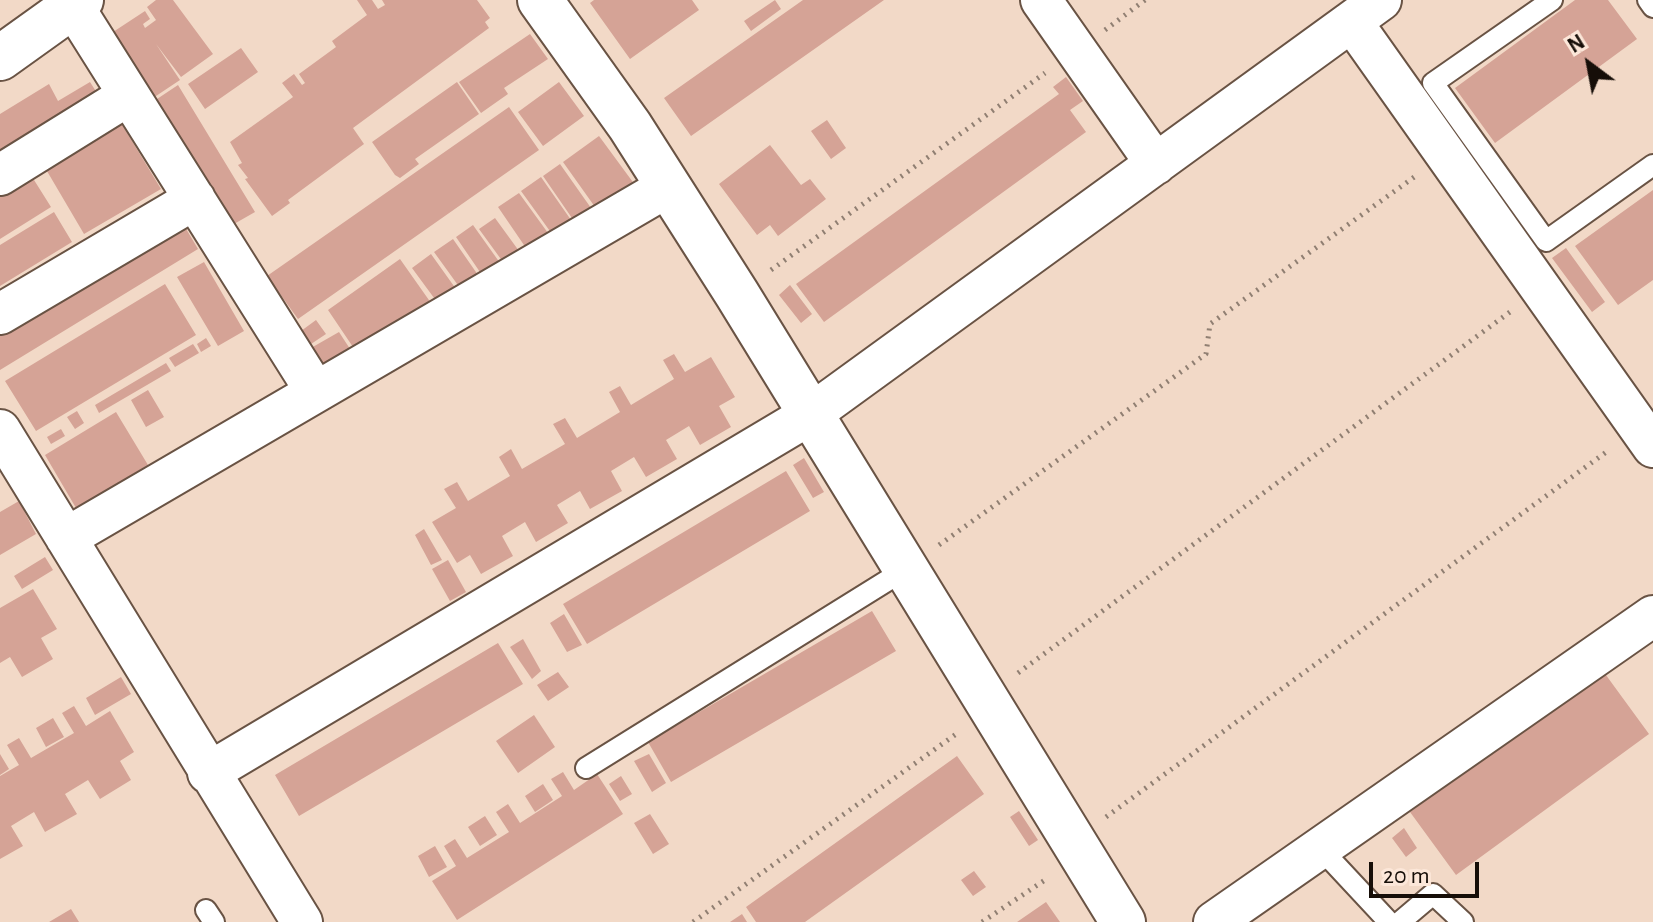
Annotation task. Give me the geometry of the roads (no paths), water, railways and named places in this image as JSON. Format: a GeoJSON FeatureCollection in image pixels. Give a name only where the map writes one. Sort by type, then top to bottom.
{"type":"FeatureCollection","features":[{"type":"Feature","properties":{"kind":"street"},"geometry":{"type":"LineString","coordinates":[[540,0],[669,186],[1123,922]]}},
{"type":"Feature","properties":{"kind":"street"},"geometry":{"type":"LineString","coordinates":[[1041,0],[1156,164]]}},
{"type":"Feature","properties":{"kind":"street"},"geometry":{"type":"LineString","coordinates":[[0,58],[77,3],[129,95],[316,392]]}},
{"type":"Feature","properties":{"kind":"street"},"geometry":{"type":"LineString","coordinates":[[208,773],[811,414],[1366,11],[1445,155],[1646,438]]}},
{"type":"Feature","properties":{"kind":"street"},"geometry":{"type":"LineString","coordinates":[[0,175],[129,95]]}},
{"type":"Feature","properties":{"kind":"street"},"geometry":{"type":"LineString","coordinates":[[66,538],[669,186]]}},
{"type":"Feature","properties":{"kind":"street"},"geometry":{"type":"LineString","coordinates":[[0,314],[195,199]]}},
{"type":"Feature","properties":{"kind":"street"},"geometry":{"type":"LineString","coordinates":[[0,430],[302,922]]}},
{"type":"Feature","properties":{"kind":"street"},"geometry":{"type":"LineString","coordinates":[[1214,922],[1653,616]]}},
{"type":"Feature","properties":{"kind":"lane"},"geometry":{"type":"LineString","coordinates":[[1552,0],[1433,83],[1546,241],[1653,165]]}},
{"type":"Feature","properties":{"kind":"lane"},"geometry":{"type":"LineString","coordinates":[[1648,0],[1653,7]]}},
{"type":"Feature","properties":{"kind":"lane"},"geometry":{"type":"LineString","coordinates":[[586,768],[906,569]]}},
{"type":"Feature","properties":{"kind":"lane"},"geometry":{"type":"LineString","coordinates":[[1320,848],[1389,922]]}},
{"type":"Feature","properties":{"kind":"lane"},"geometry":{"type":"LineString","coordinates":[[1400,922],[1433,894],[1463,922]]}}]}
